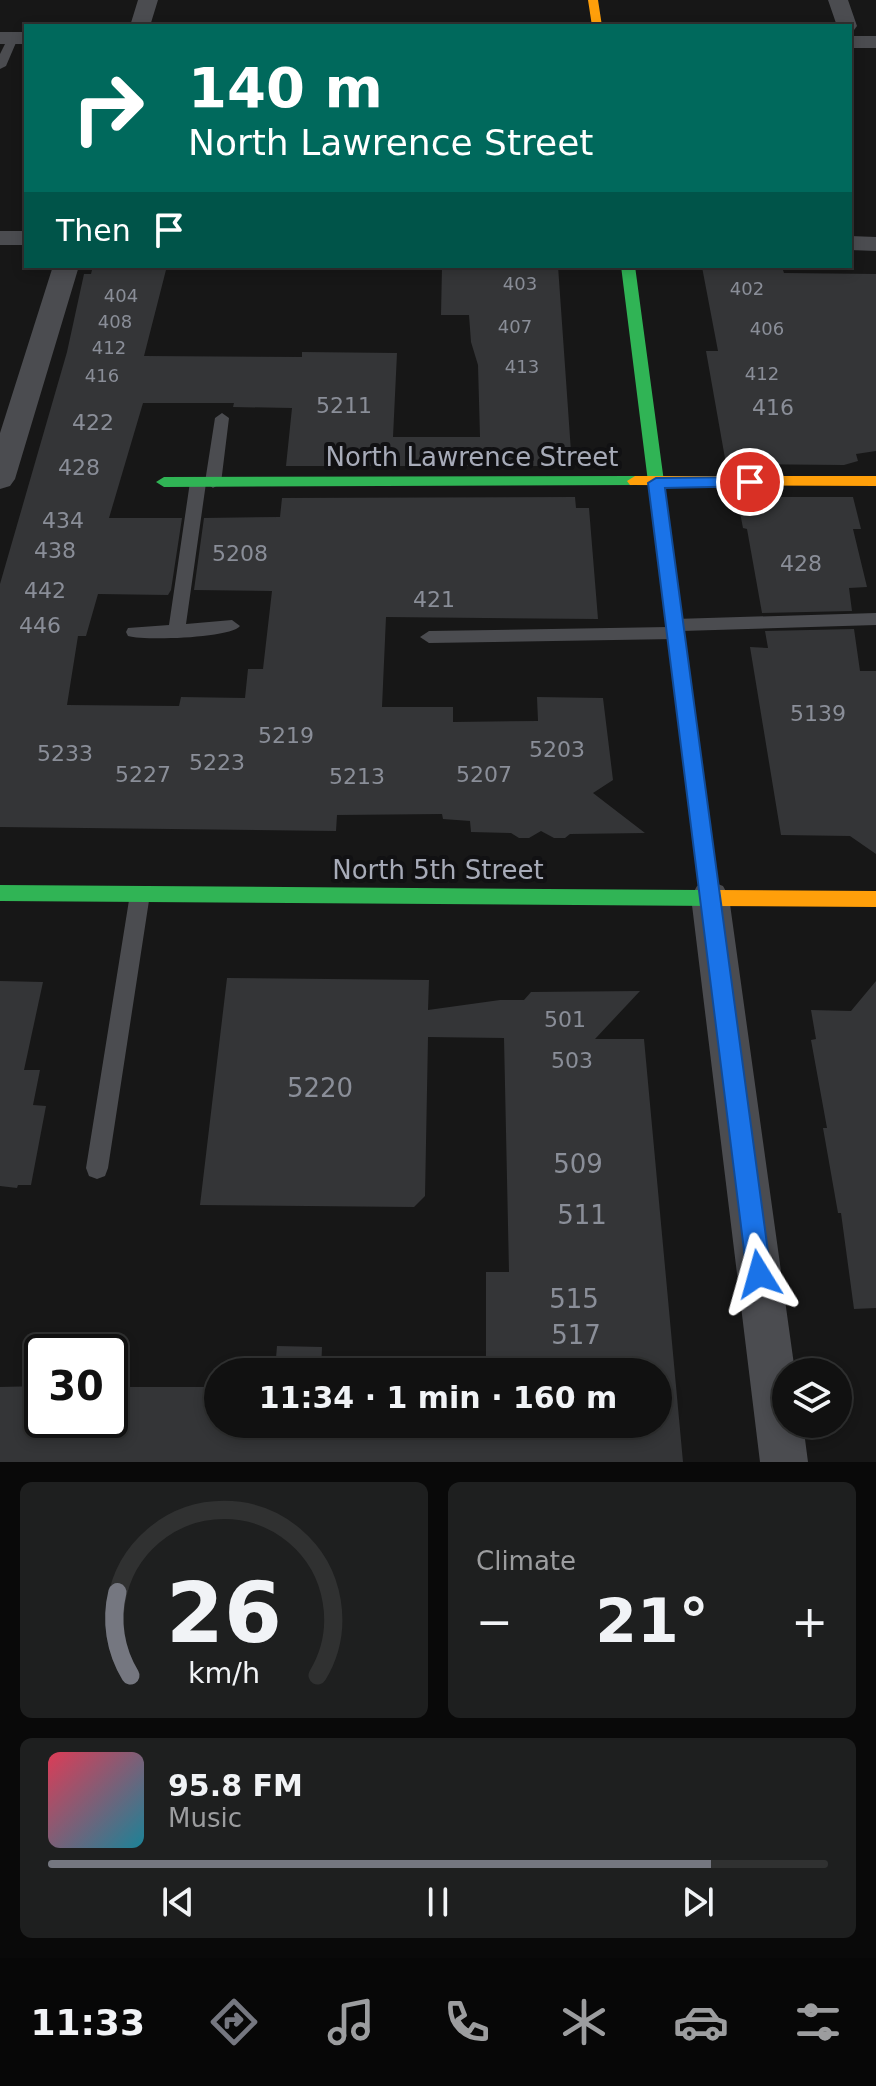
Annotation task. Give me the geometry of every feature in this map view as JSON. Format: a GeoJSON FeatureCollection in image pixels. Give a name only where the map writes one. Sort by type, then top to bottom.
{"type":"FeatureCollection","features":[{"type":"Feature","properties":{"kind":"street"},"geometry":{"type":"LineString","coordinates":[[141,24],[148,0]]}},
{"type":"Feature","properties":{"kind":"street"},"geometry":{"type":"LineString","coordinates":[[593,0],[597,24]]}},
{"type":"Feature","properties":{"kind":"street"},"geometry":{"type":"LineString","coordinates":[[838,0],[846,24]]}},
{"type":"Feature","properties":{"kind":"street"},"geometry":{"type":"LineString","coordinates":[[852,36],[876,42]]}},
{"type":"Feature","properties":{"kind":"street"},"geometry":{"type":"LineString","coordinates":[[0,238],[24,238]]}},
{"type":"Feature","properties":{"kind":"street"},"geometry":{"type":"LineString","coordinates":[[852,243],[876,244]]}},
{"type":"Feature","properties":{"kind":"street"},"geometry":{"type":"LineString","coordinates":[[0,479],[65,268]]}},
{"type":"Feature","properties":{"kind":"street"},"geometry":{"type":"LineString","coordinates":[[628,268],[784,1462]]}},
{"type":"Feature","properties":{"kind":"street","name":"North Lawrence Street"},"geometry":{"type":"LineString","coordinates":[[164,482],[876,481]]}},
{"type":"Feature","properties":{"kind":"street","name":"North 5th Street"},"geometry":{"type":"LineString","coordinates":[[0,893],[876,899]]}},
{"type":"Feature","properties":{"kind":"lane"},"geometry":{"type":"LineString","coordinates":[[0,66],[13,38]]}},
{"type":"Feature","properties":{"kind":"lane"},"geometry":{"type":"LineString","coordinates":[[177,631],[205,482],[222,418]]}},
{"type":"Feature","properties":{"kind":"lane"},"geometry":{"type":"LineString","coordinates":[[429,637],[876,619]]}},
{"type":"Feature","properties":{"kind":"lane"},"geometry":{"type":"LineString","coordinates":[[134,632],[232,626]]}},
{"type":"Feature","properties":{"kind":"lane"},"geometry":{"type":"LineString","coordinates":[[97,1168],[140,894]]}},
{"type":"Feature","properties":{"kind":"building"},"geometry":{"type":"Polygon","coordinates":[[[92,268],[166,268],[144,356],[302,357],[302,352],[397,353],[393,437],[480,437],[478,365],[471,342],[469,315],[441,315],[442,268],[558,268],[572,466],[286,466],[292,408],[233,407],[234,403],[143,403],[109,518],[182,518],[171,590],[168,595],[98,594],[86,636],[78,636],[67,705],[179,706],[181,697],[245,698],[248,669],[263,669],[272,591],[194,590],[204,518],[280,517],[282,498],[575,497],[576,508],[589,508],[598,619],[386,617],[382,707],[453,707],[453,722],[538,721],[537,697],[603,698],[613,780],[593,793],[645,833],[570,834],[565,838],[554,838],[541,831],[529,838],[519,838],[511,833],[471,832],[470,821],[443,819],[442,814],[337,815],[336,831],[0,827],[0,584],[67,352],[84,274],[91,274],[92,268]]]}},
{"type":"Feature","properties":{"kind":"building"},"geometry":{"type":"Polygon","coordinates":[[[702,268],[782,268],[784,273],[876,274],[876,451],[856,454],[858,461],[844,465],[726,464],[706,351],[718,351],[702,268]]]}},
{"type":"Feature","properties":{"kind":"building"},"geometry":{"type":"Polygon","coordinates":[[[737,497],[853,497],[861,529],[853,529],[867,587],[849,588],[852,611],[762,613],[747,529],[743,528],[737,497]]]}},
{"type":"Feature","properties":{"kind":"building"},"geometry":{"type":"Polygon","coordinates":[[[854,629],[860,671],[876,671],[876,854],[850,836],[781,835],[750,647],[768,648],[765,631],[854,629]]]}},
{"type":"Feature","properties":{"kind":"building"},"geometry":{"type":"Polygon","coordinates":[[[227,978],[429,980],[428,1010],[500,1000],[524,1000],[531,992],[640,991],[595,1039],[644,1039],[683,1462],[0,1462],[0,1387],[24,1386],[24,1438],[128,1438],[128,1387],[204,1387],[204,1438],[672,1438],[672,1358],[486,1358],[486,1272],[509,1272],[504,1038],[428,1037],[425,1196],[414,1207],[200,1205],[227,978]]]}},
{"type":"Feature","properties":{"kind":"building"},"geometry":{"type":"Polygon","coordinates":[[[0,981],[43,982],[24,1070],[40,1070],[33,1105],[46,1106],[31,1185],[18,1185],[17,1188],[0,1186],[0,981]]]}},
{"type":"Feature","properties":{"kind":"building"},"geometry":{"type":"Polygon","coordinates":[[[876,981],[876,1308],[854,1309],[841,1213],[838,1213],[823,1128],[827,1128],[811,1040],[816,1039],[811,1010],[851,1011],[876,981]]]}},
{"type":"Feature","properties":{"kind":"building"},"geometry":{"type":"Polygon","coordinates":[[[277,1346],[322,1347],[322,1358],[276,1358],[277,1346]]]}},
{"type":"Feature","properties":{"kind":"traffic: fast"},"geometry":{"type":"LineString","coordinates":[[628,268],[710,897]]}},
{"type":"Feature","properties":{"kind":"traffic: fast"},"geometry":{"type":"LineString","coordinates":[[164,482],[635,481]]}},
{"type":"Feature","properties":{"kind":"traffic: fast"},"geometry":{"type":"LineString","coordinates":[[0,893],[714,898]]}},
{"type":"Feature","properties":{"kind":"traffic: slow"},"geometry":{"type":"LineString","coordinates":[[593,0],[597,24]]}},
{"type":"Feature","properties":{"kind":"traffic: slow"},"geometry":{"type":"LineString","coordinates":[[635,481],[876,481]]}},
{"type":"Feature","properties":{"kind":"traffic: slow"},"geometry":{"type":"LineString","coordinates":[[714,898],[876,899]]}},
{"type":"Feature","properties":{"kind":"route"},"geometry":{"type":"LineString","coordinates":[[750,482],[656,483],[759,1274]]}}]}
